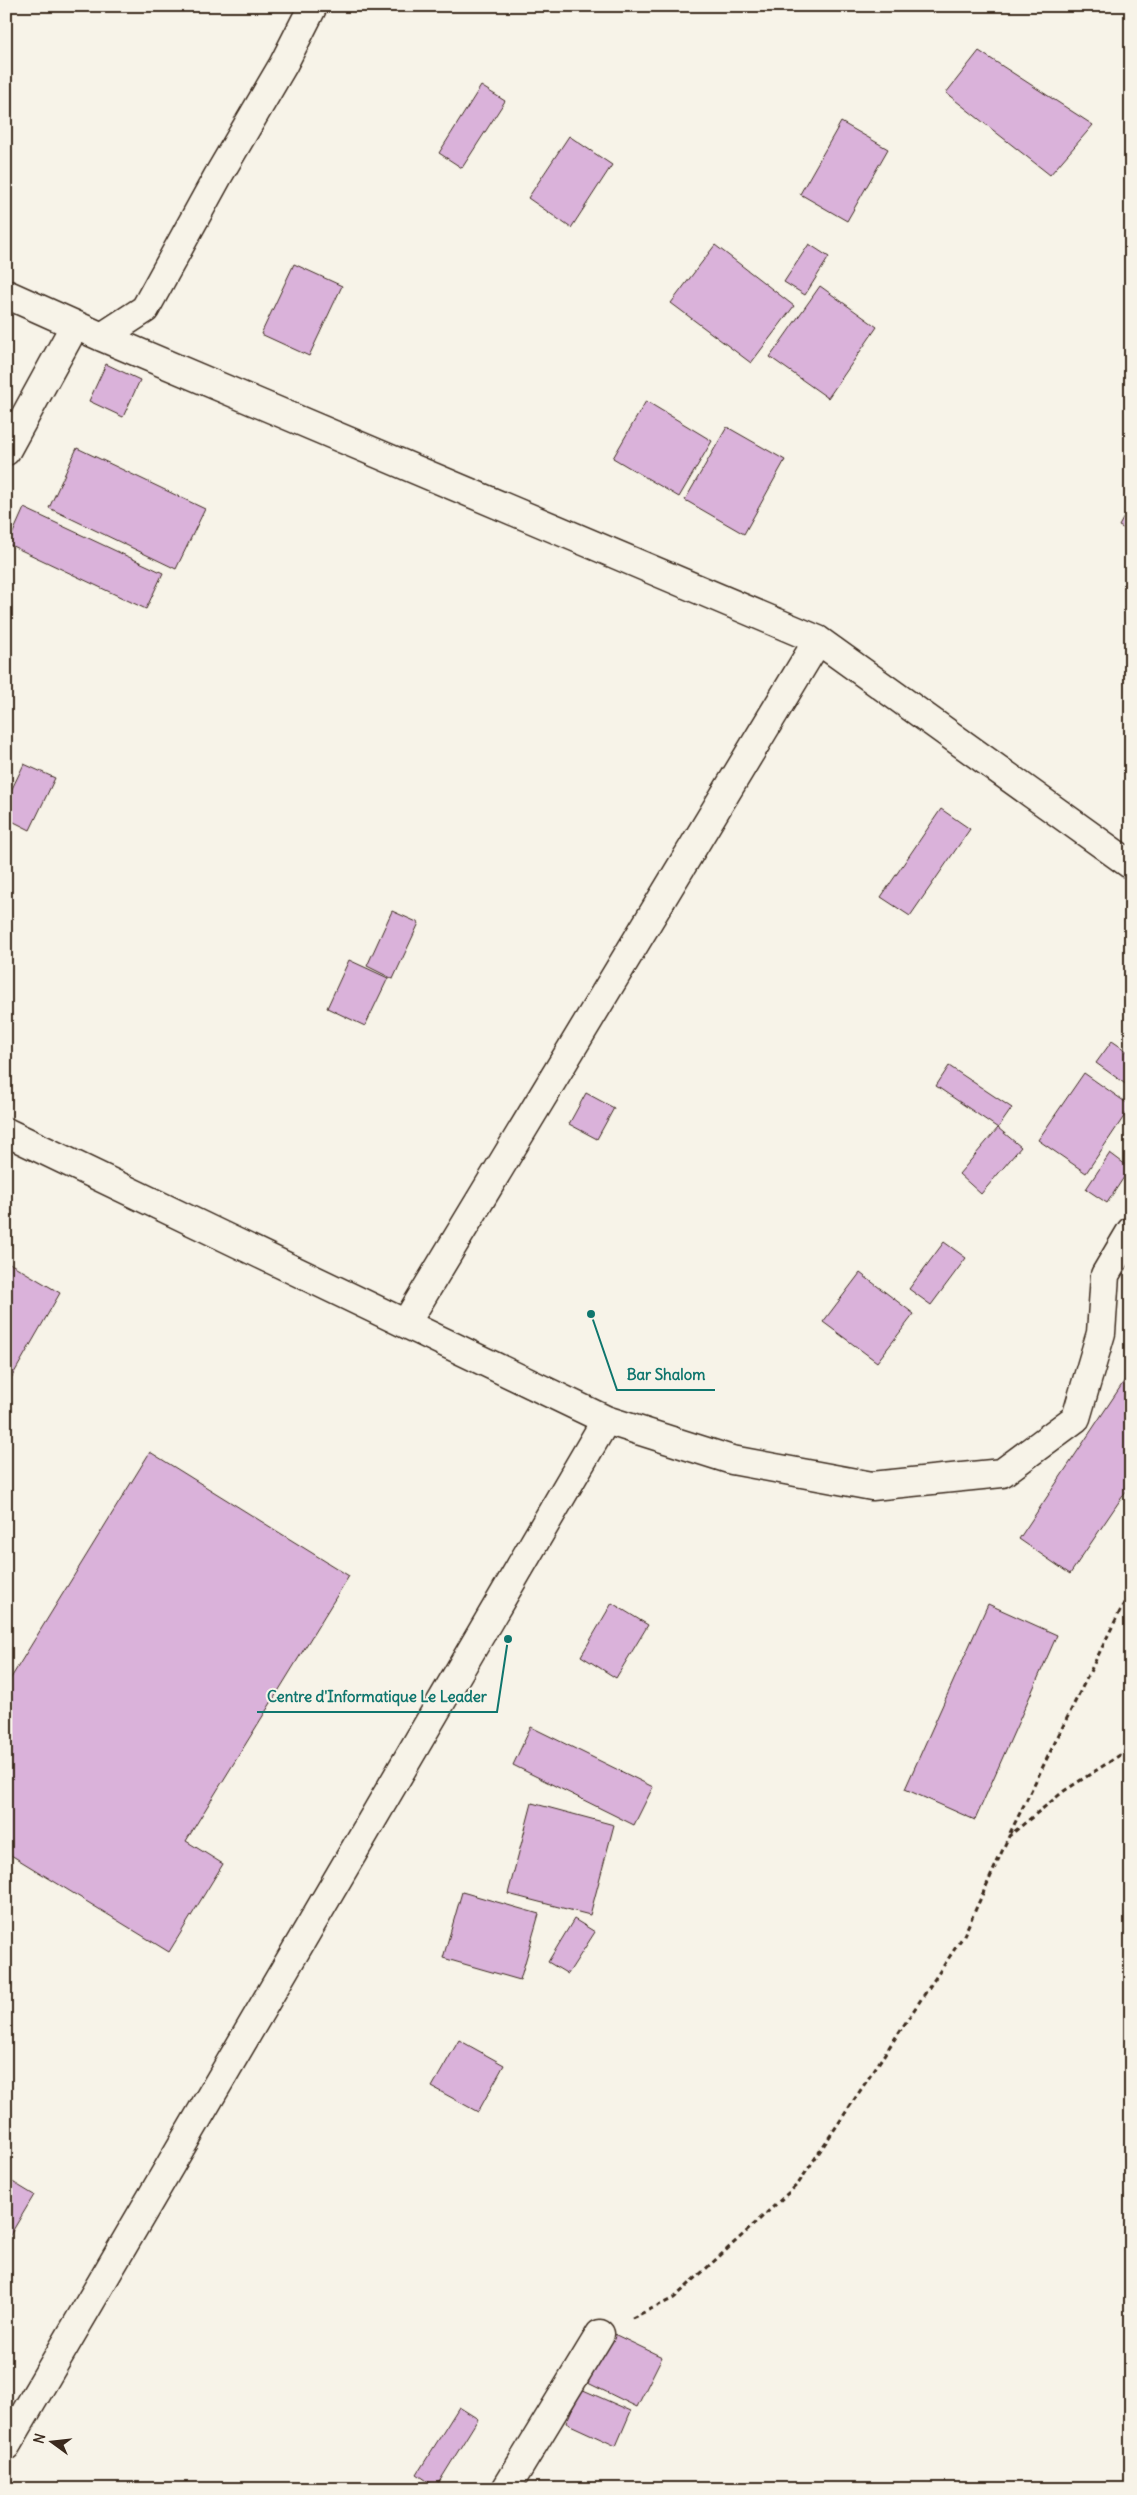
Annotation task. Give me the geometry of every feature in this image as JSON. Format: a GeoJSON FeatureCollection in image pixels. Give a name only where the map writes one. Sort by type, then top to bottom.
{"type":"FeatureCollection","features":[{"type":"Feature","properties":{"kind":"street"},"geometry":{"type":"LineString","coordinates":[[102,337],[145,309],[218,176],[283,65],[313,6]]}},
{"type":"Feature","properties":{"kind":"street"},"geometry":{"type":"LineString","coordinates":[[6,294],[102,337],[818,640],[1131,865]]}},
{"type":"Feature","properties":{"kind":"street"},"geometry":{"type":"LineString","coordinates":[[6,451],[75,325]]}},
{"type":"Feature","properties":{"kind":"street"},"geometry":{"type":"LineString","coordinates":[[406,1323],[818,640]]}},
{"type":"Feature","properties":{"kind":"street"},"geometry":{"type":"LineString","coordinates":[[6,1132],[606,1420],[732,1460],[872,1486],[1002,1473],[1076,1418],[1101,1333],[1105,1275],[1131,1231]]}},
{"type":"Feature","properties":{"kind":"street"},"geometry":{"type":"LineString","coordinates":[[6,2446],[606,1420]]}},
{"type":"Feature","properties":{"kind":"street"},"geometry":{"type":"LineString","coordinates":[[506,2489],[600,2334]]}},
{"type":"Feature","properties":{"kind":"path"},"geometry":{"type":"LineString","coordinates":[[600,2334],[674,2298],[798,2184],[964,1935],[1009,1836],[1131,1589]]}},
{"type":"Feature","properties":{"kind":"path"},"geometry":{"type":"LineString","coordinates":[[1009,1836],[1064,1791],[1131,1748]]}},
{"type":"Feature","properties":{"kind":"building"},"geometry":{"type":"Polygon","coordinates":[[[979,51],[1093,125],[1050,175],[946,93],[979,51]]]}},
{"type":"Feature","properties":{"kind":"building"},"geometry":{"type":"Polygon","coordinates":[[[481,86],[505,101],[462,168],[439,153],[481,86]]]}},
{"type":"Feature","properties":{"kind":"building"},"geometry":{"type":"Polygon","coordinates":[[[841,122],[888,149],[847,221],[800,194],[841,122]]]}},
{"type":"Feature","properties":{"kind":"building"},"geometry":{"type":"Polygon","coordinates":[[[569,136],[612,165],[571,228],[528,198],[569,136]]]}},
{"type":"Feature","properties":{"kind":"building"},"geometry":{"type":"Polygon","coordinates":[[[809,244],[829,257],[805,295],[784,282],[809,244]]]}},
{"type":"Feature","properties":{"kind":"building"},"geometry":{"type":"Polygon","coordinates":[[[715,245],[794,306],[751,363],[671,303],[715,245]]]}},
{"type":"Feature","properties":{"kind":"building"},"geometry":{"type":"Polygon","coordinates":[[[294,264],[342,286],[309,356],[261,334],[294,264]]]}},
{"type":"Feature","properties":{"kind":"building"},"geometry":{"type":"Polygon","coordinates":[[[820,286],[877,327],[828,398],[770,357],[820,286]]]}},
{"type":"Feature","properties":{"kind":"building"},"geometry":{"type":"Polygon","coordinates":[[[106,364],[140,380],[123,417],[89,401],[106,364]]]}},
{"type":"Feature","properties":{"kind":"building"},"geometry":{"type":"Polygon","coordinates":[[[646,401],[712,441],[679,497],[613,458],[646,401]]]}},
{"type":"Feature","properties":{"kind":"building"},"geometry":{"type":"Polygon","coordinates":[[[727,427],[785,460],[744,534],[685,500],[727,427]]]}},
{"type":"Feature","properties":{"kind":"building"},"geometry":{"type":"Polygon","coordinates":[[[77,448],[205,509],[176,569],[49,508],[77,448]]]}},
{"type":"Feature","properties":{"kind":"building"},"geometry":{"type":"Polygon","coordinates":[[[1131,504],[1131,532],[1119,526],[1131,504]]]}},
{"type":"Feature","properties":{"kind":"building"},"geometry":{"type":"Polygon","coordinates":[[[24,508],[163,573],[146,609],[8,544],[24,508]]]}},
{"type":"Feature","properties":{"kind":"building"},"geometry":{"type":"Polygon","coordinates":[[[24,764],[55,778],[30,830],[6,818],[6,801],[24,764]]]}},
{"type":"Feature","properties":{"kind":"building"},"geometry":{"type":"Polygon","coordinates":[[[941,809],[970,829],[910,916],[881,897],[941,809]]]}},
{"type":"Feature","properties":{"kind":"building"},"geometry":{"type":"Polygon","coordinates":[[[392,911],[419,923],[393,979],[367,966],[392,911]]]}},
{"type":"Feature","properties":{"kind":"building"},"geometry":{"type":"Polygon","coordinates":[[[349,960],[388,978],[365,1026],[327,1008],[349,960]]]}},
{"type":"Feature","properties":{"kind":"building"},"geometry":{"type":"Polygon","coordinates":[[[1112,1041],[1131,1054],[1131,1088],[1096,1063],[1112,1041]]]}},
{"type":"Feature","properties":{"kind":"building"},"geometry":{"type":"Polygon","coordinates":[[[949,1066],[1012,1108],[998,1128],[936,1086],[949,1066]]]}},
{"type":"Feature","properties":{"kind":"building"},"geometry":{"type":"Polygon","coordinates":[[[1084,1073],[1131,1106],[1086,1173],[1038,1140],[1084,1073]]]}},
{"type":"Feature","properties":{"kind":"building"},"geometry":{"type":"Polygon","coordinates":[[[586,1093],[614,1108],[597,1139],[569,1124],[586,1093]]]}},
{"type":"Feature","properties":{"kind":"building"},"geometry":{"type":"Polygon","coordinates":[[[998,1128],[1021,1147],[981,1194],[959,1174],[998,1128]]]}},
{"type":"Feature","properties":{"kind":"building"},"geometry":{"type":"Polygon","coordinates":[[[1110,1153],[1130,1168],[1107,1203],[1086,1189],[1110,1153]]]}},
{"type":"Feature","properties":{"kind":"building"},"geometry":{"type":"Polygon","coordinates":[[[944,1242],[966,1258],[931,1305],[909,1289],[944,1242]]]}},
{"type":"Feature","properties":{"kind":"building"},"geometry":{"type":"Polygon","coordinates":[[[6,1261],[60,1293],[6,1387],[6,1261]]]}},
{"type":"Feature","properties":{"kind":"building"},"geometry":{"type":"Polygon","coordinates":[[[860,1273],[914,1314],[877,1362],[823,1322],[860,1273]]]}},
{"type":"Feature","properties":{"kind":"building"},"geometry":{"type":"Polygon","coordinates":[[[1127,1377],[1131,1380],[1131,1484],[1070,1574],[1019,1539],[1127,1377]]]}},
{"type":"Feature","properties":{"kind":"building"},"geometry":{"type":"Polygon","coordinates":[[[150,1452],[349,1576],[186,1841],[223,1864],[169,1952],[6,1852],[6,1686],[150,1452]]]}},
{"type":"Feature","properties":{"kind":"building"},"geometry":{"type":"Polygon","coordinates":[[[612,1603],[648,1625],[616,1678],[581,1656],[612,1603]]]}},
{"type":"Feature","properties":{"kind":"building"},"geometry":{"type":"Polygon","coordinates":[[[988,1604],[1057,1635],[975,1820],[905,1789],[988,1604]]]}},
{"type":"Feature","properties":{"kind":"building"},"geometry":{"type":"Polygon","coordinates":[[[531,1727],[653,1787],[634,1825],[513,1765],[531,1727]]]}},
{"type":"Feature","properties":{"kind":"building"},"geometry":{"type":"Polygon","coordinates":[[[532,1803],[614,1825],[590,1915],[508,1894],[532,1803]]]}},
{"type":"Feature","properties":{"kind":"building"},"geometry":{"type":"Polygon","coordinates":[[[462,1892],[539,1914],[520,1980],[443,1958],[462,1892]]]}},
{"type":"Feature","properties":{"kind":"building"},"geometry":{"type":"Polygon","coordinates":[[[574,1919],[595,1932],[568,1974],[548,1962],[574,1919]]]}},
{"type":"Feature","properties":{"kind":"building"},"geometry":{"type":"Polygon","coordinates":[[[459,2040],[504,2065],[478,2112],[432,2087],[459,2040]]]}},
{"type":"Feature","properties":{"kind":"building"},"geometry":{"type":"Polygon","coordinates":[[[6,2178],[34,2195],[6,2242],[6,2178]]]}},
{"type":"Feature","properties":{"kind":"building"},"geometry":{"type":"Polygon","coordinates":[[[612,2333],[662,2357],[637,2407],[588,2383],[612,2333]]]}},
{"type":"Feature","properties":{"kind":"building"},"geometry":{"type":"Polygon","coordinates":[[[581,2389],[631,2411],[616,2446],[566,2423],[581,2389]]]}},
{"type":"Feature","properties":{"kind":"building"},"geometry":{"type":"Polygon","coordinates":[[[459,2407],[478,2419],[436,2487],[417,2474],[459,2407]]]}},
{"type":"Feature","properties":{"kind":"place","name":"Bar Shalom"},"geometry":{"type":"Point","coordinates":[591,1314]}},
{"type":"Feature","properties":{"kind":"place","name":"Centre d'Informatique Le Leader"},"geometry":{"type":"Point","coordinates":[508,1639]}}]}
